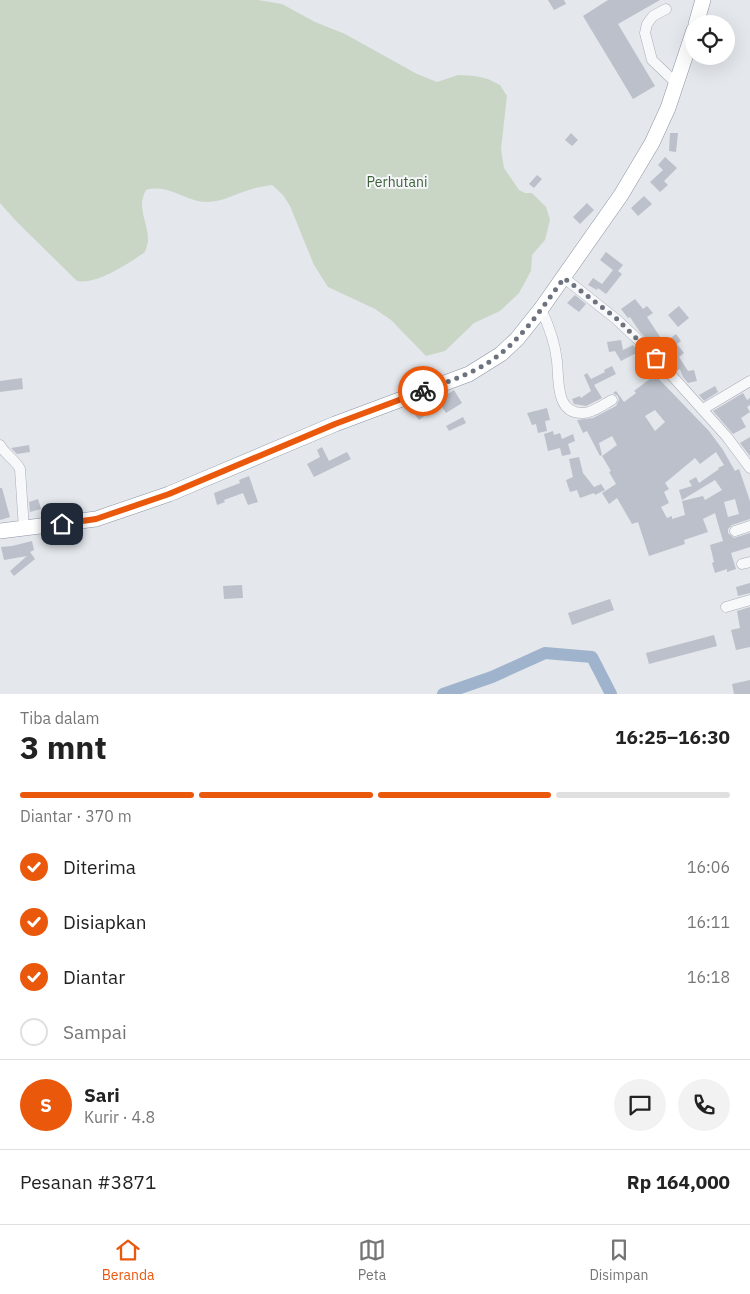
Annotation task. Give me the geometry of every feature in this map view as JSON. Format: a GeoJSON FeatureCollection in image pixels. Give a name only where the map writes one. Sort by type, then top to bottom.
{"type":"FeatureCollection","features":[{"type":"Feature","properties":{"kind":"highway"},"geometry":{"type":"LineString","coordinates":[[699,15],[703,0]]}},
{"type":"Feature","properties":{"kind":"highway"},"geometry":{"type":"LineString","coordinates":[[0,531],[96,519],[169,494],[335,424],[469,374],[489,362],[517,340],[564,278],[620,195],[662,124],[685,56]]}},
{"type":"Feature","properties":{"kind":"street"},"geometry":{"type":"LineString","coordinates":[[666,8],[653,16],[645,33],[652,60],[676,83]]}},
{"type":"Feature","properties":{"kind":"street"},"geometry":{"type":"LineString","coordinates":[[564,278],[622,324],[647,348],[703,409],[750,468]]}},
{"type":"Feature","properties":{"kind":"street"},"geometry":{"type":"LineString","coordinates":[[541,309],[552,334],[557,360],[559,389],[566,406],[575,412],[583,413],[612,400]]}},
{"type":"Feature","properties":{"kind":"street"},"geometry":{"type":"LineString","coordinates":[[703,409],[750,381]]}},
{"type":"Feature","properties":{"kind":"street"},"geometry":{"type":"LineString","coordinates":[[0,445],[17,463],[20,469],[24,529]]}},
{"type":"Feature","properties":{"kind":"street"},"geometry":{"type":"LineString","coordinates":[[735,531],[750,526]]}},
{"type":"Feature","properties":{"kind":"street"},"geometry":{"type":"LineString","coordinates":[[726,607],[750,600]]}},
{"type":"Feature","properties":{"kind":"green space","name":"Perhutani"},"geometry":{"type":"Polygon","coordinates":[[[0,0],[258,0],[282,4],[315,22],[345,34],[417,74],[437,82],[458,75],[488,79],[500,85],[507,96],[501,149],[504,168],[519,190],[525,193],[532,193],[546,207],[550,220],[545,240],[532,255],[531,271],[519,293],[500,311],[474,323],[445,351],[426,356],[391,320],[375,309],[328,287],[314,265],[290,206],[283,195],[272,185],[252,189],[219,201],[207,202],[162,189],[146,190],[142,202],[148,233],[145,252],[122,267],[94,280],[77,281],[0,203],[0,0]]]}},
{"type":"Feature","properties":{"kind":"building"},"geometry":{"type":"Polygon","coordinates":[[[548,0],[564,0],[566,4],[554,10],[548,0]]]}},
{"type":"Feature","properties":{"kind":"building"},"geometry":{"type":"Polygon","coordinates":[[[608,0],[660,0],[618,24],[655,86],[633,99],[583,16],[608,0]]]}},
{"type":"Feature","properties":{"kind":"building"},"geometry":{"type":"Polygon","coordinates":[[[571,133],[578,140],[572,146],[565,140],[571,133]]]}},
{"type":"Feature","properties":{"kind":"building"},"geometry":{"type":"Polygon","coordinates":[[[670,133],[678,133],[676,152],[669,151],[670,133]]]}},
{"type":"Feature","properties":{"kind":"building"},"geometry":{"type":"Polygon","coordinates":[[[665,157],[677,168],[664,181],[668,185],[660,192],[650,182],[663,170],[658,165],[665,157]]]}},
{"type":"Feature","properties":{"kind":"building"},"geometry":{"type":"Polygon","coordinates":[[[537,175],[542,179],[534,188],[529,184],[537,175]]]}},
{"type":"Feature","properties":{"kind":"building"},"geometry":{"type":"Polygon","coordinates":[[[644,196],[652,204],[638,216],[631,208],[644,196]]]}},
{"type":"Feature","properties":{"kind":"building"},"geometry":{"type":"Polygon","coordinates":[[[587,203],[594,210],[580,224],[573,217],[587,203]]]}},
{"type":"Feature","properties":{"kind":"building"},"geometry":{"type":"Polygon","coordinates":[[[606,252],[623,265],[618,271],[622,274],[606,294],[598,288],[597,290],[588,285],[593,278],[602,284],[613,270],[600,260],[606,252]]]}},
{"type":"Feature","properties":{"kind":"building"},"geometry":{"type":"Polygon","coordinates":[[[575,295],[586,304],[579,312],[567,303],[575,295]]]}},
{"type":"Feature","properties":{"kind":"building"},"geometry":{"type":"Polygon","coordinates":[[[635,299],[643,309],[647,306],[653,313],[647,317],[664,343],[676,334],[681,341],[677,344],[684,353],[679,357],[688,371],[694,370],[697,381],[688,383],[680,369],[677,371],[621,309],[635,299]]]}},
{"type":"Feature","properties":{"kind":"building"},"geometry":{"type":"Polygon","coordinates":[[[679,306],[689,318],[678,327],[668,315],[679,306]]]}},
{"type":"Feature","properties":{"kind":"building"},"geometry":{"type":"Polygon","coordinates":[[[621,340],[623,350],[633,345],[638,352],[621,361],[615,351],[609,352],[607,342],[621,340]]]}},
{"type":"Feature","properties":{"kind":"building"},"geometry":{"type":"Polygon","coordinates":[[[612,366],[616,374],[594,385],[602,398],[586,406],[574,404],[572,399],[580,396],[581,398],[591,391],[584,375],[587,373],[591,379],[612,366]]]}},
{"type":"Feature","properties":{"kind":"building"},"geometry":{"type":"Polygon","coordinates":[[[655,375],[709,431],[735,471],[739,469],[750,501],[750,519],[732,525],[728,529],[728,533],[734,538],[750,533],[750,547],[731,553],[736,569],[727,572],[727,569],[715,573],[710,545],[723,541],[715,513],[703,519],[708,532],[684,540],[685,544],[649,556],[638,522],[632,524],[617,498],[609,504],[602,493],[616,484],[602,456],[617,445],[612,436],[599,443],[602,455],[600,456],[587,431],[583,433],[577,420],[593,418],[616,406],[619,400],[618,396],[613,393],[616,391],[624,402],[636,393],[634,391],[655,375]],[[655,410],[645,416],[655,431],[665,422],[655,410]],[[716,452],[700,464],[695,458],[665,483],[669,489],[664,492],[669,503],[661,507],[667,518],[672,516],[672,519],[685,515],[682,501],[703,496],[705,500],[722,490],[715,480],[682,500],[679,490],[692,486],[689,481],[696,477],[699,483],[724,465],[716,452]],[[735,499],[724,502],[728,517],[739,514],[735,499]]]}},
{"type":"Feature","properties":{"kind":"building"},"geometry":{"type":"Polygon","coordinates":[[[22,378],[23,389],[0,392],[0,381],[22,378]]]}},
{"type":"Feature","properties":{"kind":"building"},"geometry":{"type":"Polygon","coordinates":[[[715,386],[718,392],[704,401],[699,395],[715,386]]]}},
{"type":"Feature","properties":{"kind":"building"},"geometry":{"type":"Polygon","coordinates":[[[454,390],[462,403],[446,413],[440,404],[419,420],[412,411],[426,402],[425,400],[438,396],[440,399],[454,390]]]}},
{"type":"Feature","properties":{"kind":"building"},"geometry":{"type":"Polygon","coordinates":[[[743,393],[747,400],[750,398],[750,405],[747,407],[750,412],[741,418],[746,427],[733,434],[713,411],[743,393]]]}},
{"type":"Feature","properties":{"kind":"building"},"geometry":{"type":"Polygon","coordinates":[[[547,408],[550,420],[545,421],[547,431],[538,433],[536,424],[532,425],[527,413],[547,408]]]}},
{"type":"Feature","properties":{"kind":"building"},"geometry":{"type":"Polygon","coordinates":[[[463,417],[466,423],[449,431],[446,426],[463,417]]]}},
{"type":"Feature","properties":{"kind":"building"},"geometry":{"type":"Polygon","coordinates":[[[553,431],[554,435],[560,433],[562,439],[573,434],[575,441],[568,444],[571,454],[562,456],[560,448],[548,451],[544,434],[553,431]]]}},
{"type":"Feature","properties":{"kind":"building"},"geometry":{"type":"Polygon","coordinates":[[[750,437],[750,456],[740,443],[750,437]]]}},
{"type":"Feature","properties":{"kind":"building"},"geometry":{"type":"Polygon","coordinates":[[[29,445],[30,452],[17,454],[11,448],[29,445]]]}},
{"type":"Feature","properties":{"kind":"building"},"geometry":{"type":"Polygon","coordinates":[[[322,447],[329,461],[347,452],[351,459],[314,477],[307,464],[320,457],[317,450],[322,447]]]}},
{"type":"Feature","properties":{"kind":"building"},"geometry":{"type":"Polygon","coordinates":[[[579,457],[583,473],[594,487],[601,484],[605,490],[595,495],[594,493],[580,498],[577,490],[570,492],[566,480],[573,477],[569,459],[579,457]]]}},
{"type":"Feature","properties":{"kind":"building"},"geometry":{"type":"Polygon","coordinates":[[[249,476],[258,502],[248,505],[243,493],[224,500],[225,502],[217,505],[214,493],[240,483],[239,480],[249,476]]]}},
{"type":"Feature","properties":{"kind":"building"},"geometry":{"type":"Polygon","coordinates":[[[0,488],[2,488],[10,517],[0,520],[0,488]]]}},
{"type":"Feature","properties":{"kind":"building"},"geometry":{"type":"Polygon","coordinates":[[[38,499],[41,509],[30,512],[29,502],[38,499]]]}},
{"type":"Feature","properties":{"kind":"building"},"geometry":{"type":"Polygon","coordinates":[[[32,541],[34,550],[30,552],[35,559],[14,576],[10,571],[27,556],[4,560],[1,547],[32,541]]]}},
{"type":"Feature","properties":{"kind":"building"},"geometry":{"type":"Polygon","coordinates":[[[750,583],[750,593],[738,596],[736,587],[750,583]]]}},
{"type":"Feature","properties":{"kind":"building"},"geometry":{"type":"Polygon","coordinates":[[[242,585],[243,598],[224,599],[223,586],[242,585]]]}},
{"type":"Feature","properties":{"kind":"building"},"geometry":{"type":"Polygon","coordinates":[[[610,599],[614,610],[572,625],[568,613],[610,599]]]}},
{"type":"Feature","properties":{"kind":"building"},"geometry":{"type":"Polygon","coordinates":[[[750,607],[750,647],[736,650],[731,630],[740,628],[737,611],[750,607]]]}},
{"type":"Feature","properties":{"kind":"building"},"geometry":{"type":"Polygon","coordinates":[[[714,635],[717,646],[649,664],[646,653],[714,635]]]}},
{"type":"Feature","properties":{"kind":"building"},"geometry":{"type":"Polygon","coordinates":[[[750,680],[750,694],[734,694],[732,684],[750,680]]]}},
{"type":"Feature","properties":{"kind":"waterway"},"geometry":{"type":"LineString","coordinates":[[443,694],[492,677],[545,653],[592,657],[611,694]]}},
{"type":"Feature","properties":{"kind":"way so far"},"geometry":{"type":"LineString","coordinates":[[423,391],[469,374],[501,354],[517,340],[564,278],[616,318],[656,358]]}},
{"type":"Feature","properties":{"kind":"route"},"geometry":{"type":"LineString","coordinates":[[62,524],[96,519],[169,494],[335,424],[423,391]]}}]}
